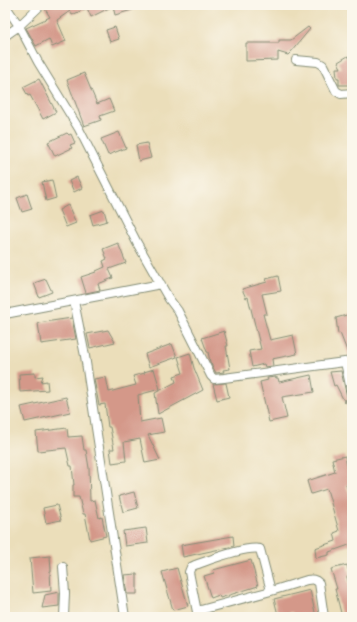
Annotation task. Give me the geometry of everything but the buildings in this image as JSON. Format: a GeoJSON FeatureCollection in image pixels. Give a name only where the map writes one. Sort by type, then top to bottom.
{"type":"FeatureCollection","features":[{"type":"Feature","properties":{"kind":"street"},"geometry":{"type":"LineString","coordinates":[[6,5],[38,62],[79,129],[137,243],[190,332],[207,371],[214,379],[349,362],[352,394]]}},
{"type":"Feature","properties":{"kind":"street"},"geometry":{"type":"LineString","coordinates":[[5,36],[19,26],[41,5]]}},
{"type":"Feature","properties":{"kind":"street"},"geometry":{"type":"LineString","coordinates":[[296,60],[318,62],[323,65],[336,92],[341,94],[352,93]]}},
{"type":"Feature","properties":{"kind":"street"},"geometry":{"type":"LineString","coordinates":[[5,314],[74,302],[161,284]]}},
{"type":"Feature","properties":{"kind":"street"},"geometry":{"type":"LineString","coordinates":[[74,302],[85,356],[125,617]]}},
{"type":"Feature","properties":{"kind":"street"},"geometry":{"type":"LineString","coordinates":[[271,591],[260,549],[250,548],[195,565],[191,567],[189,572],[198,614],[271,591],[295,583],[314,579],[319,583],[324,617]]}},
{"type":"Feature","properties":{"kind":"street"},"geometry":{"type":"LineString","coordinates":[[63,567],[65,593],[64,617]]}}]}
